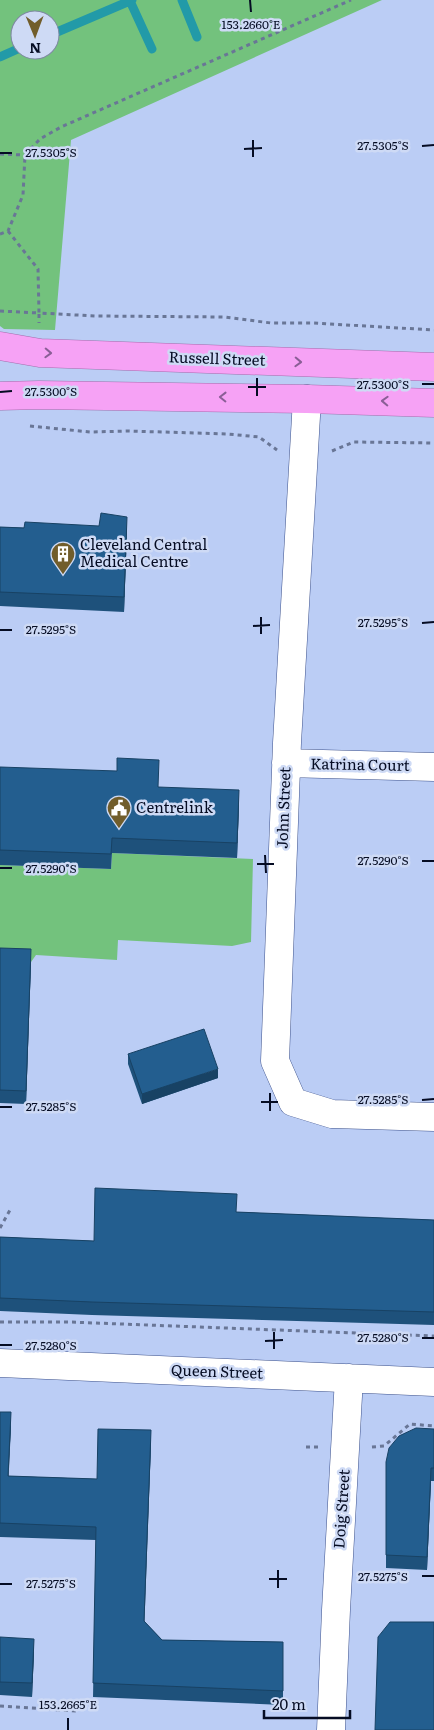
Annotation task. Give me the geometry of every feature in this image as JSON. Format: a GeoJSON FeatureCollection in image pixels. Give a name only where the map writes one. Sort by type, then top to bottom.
{"type":"FeatureCollection","features":[{"type":"Feature","properties":{"kind":"highway","name":"Russell Street"},"geometry":{"type":"LineString","coordinates":[[0,346],[40,353],[434,367]]}},
{"type":"Feature","properties":{"kind":"highway"},"geometry":{"type":"LineString","coordinates":[[0,396],[307,398],[434,403]]}},
{"type":"Feature","properties":{"kind":"street","name":"John Street"},"geometry":{"type":"LineString","coordinates":[[307,398],[286,763],[275,1061],[294,1102],[332,1114],[434,1117]]}},
{"type":"Feature","properties":{"kind":"street","name":"Katrina Court"},"geometry":{"type":"LineString","coordinates":[[286,763],[434,767]]}},
{"type":"Feature","properties":{"kind":"street","name":"Queen Street"},"geometry":{"type":"LineString","coordinates":[[0,1363],[434,1382]]}},
{"type":"Feature","properties":{"kind":"street","name":"Doig Street"},"geometry":{"type":"LineString","coordinates":[[331,1730],[349,1378]]}},
{"type":"Feature","properties":{"kind":"path"},"geometry":{"type":"LineString","coordinates":[[0,234],[8,231],[22,195],[25,154],[40,139],[61,127],[351,0]]}},
{"type":"Feature","properties":{"kind":"path"},"geometry":{"type":"LineString","coordinates":[[0,154],[25,154]]}},
{"type":"Feature","properties":{"kind":"path"},"geometry":{"type":"LineString","coordinates":[[8,231],[38,269],[39,313],[95,316],[224,316],[270,323],[314,323],[434,330]]}},
{"type":"Feature","properties":{"kind":"path"},"geometry":{"type":"LineString","coordinates":[[27,426],[90,432],[129,431],[228,434],[259,437],[274,450],[303,455],[323,454],[354,442],[434,443]]}},
{"type":"Feature","properties":{"kind":"path"},"geometry":{"type":"LineString","coordinates":[[0,1228],[10,1210]]}},
{"type":"Feature","properties":{"kind":"path"},"geometry":{"type":"LineString","coordinates":[[0,1322],[69,1322],[434,1336]]}},
{"type":"Feature","properties":{"kind":"path"},"geometry":{"type":"LineString","coordinates":[[0,1706],[76,1711]]}},
{"type":"Feature","properties":{"kind":"green space"},"geometry":{"type":"Polygon","coordinates":[[[0,0],[382,0],[71,140],[55,330],[4,329],[0,326],[0,0]]]}},
{"type":"Feature","properties":{"kind":"green space"},"geometry":{"type":"Polygon","coordinates":[[[112,853],[253,859],[251,942],[232,946],[118,940],[117,960],[36,955],[31,962],[0,960],[0,865],[111,869],[112,853]]]}},
{"type":"Feature","properties":{"kind":"building","name":"Cleveland Central Medical Centre"},"geometry":{"type":"Polygon","coordinates":[[[101,513],[127,517],[124,597],[0,592],[0,527],[24,528],[25,522],[99,526],[101,513]]]}},
{"type":"Feature","properties":{"kind":"building","name":"Centrelink"},"geometry":{"type":"Polygon","coordinates":[[[117,758],[159,760],[158,787],[239,790],[237,843],[112,838],[111,854],[0,850],[0,767],[117,771],[117,758]]]}},
{"type":"Feature","properties":{"kind":"building"},"geometry":{"type":"Polygon","coordinates":[[[0,948],[31,949],[26,1091],[0,1090],[0,948]]]}},
{"type":"Feature","properties":{"kind":"building"},"geometry":{"type":"Polygon","coordinates":[[[204,1029],[218,1069],[142,1094],[128,1054],[204,1029]]]}},
{"type":"Feature","properties":{"kind":"building"},"geometry":{"type":"Polygon","coordinates":[[[95,1188],[237,1194],[236,1212],[434,1220],[434,1312],[0,1298],[0,1237],[94,1241],[95,1188]]]}},
{"type":"Feature","properties":{"kind":"building"},"geometry":{"type":"Polygon","coordinates":[[[0,1412],[11,1412],[8,1476],[97,1479],[98,1429],[151,1430],[144,1621],[162,1640],[283,1642],[283,1691],[93,1683],[96,1527],[0,1523],[0,1412]]]}},
{"type":"Feature","properties":{"kind":"building"},"geometry":{"type":"Polygon","coordinates":[[[416,1428],[434,1429],[434,1468],[431,1468],[427,1557],[386,1555],[386,1462],[389,1448],[399,1436],[416,1428]]]}},
{"type":"Feature","properties":{"kind":"building"},"geometry":{"type":"Polygon","coordinates":[[[390,1622],[434,1622],[434,1730],[375,1730],[378,1637],[390,1622]]]}},
{"type":"Feature","properties":{"kind":"building"},"geometry":{"type":"Polygon","coordinates":[[[0,1637],[34,1639],[32,1683],[0,1682],[0,1637]]]}},
{"type":"Feature","properties":{"kind":"waterway"},"geometry":{"type":"LineString","coordinates":[[60,31],[132,0]]}},
{"type":"Feature","properties":{"kind":"waterway"},"geometry":{"type":"LineString","coordinates":[[182,0],[197,37]]}},
{"type":"Feature","properties":{"kind":"waterway"},"geometry":{"type":"LineString","coordinates":[[130,1],[152,49]]}},
{"type":"Feature","properties":{"kind":"waterway"},"geometry":{"type":"LineString","coordinates":[[0,57],[10,52]]}},
{"type":"Feature","properties":{"kind":"place","name":"Cleveland Central Medical Centre"},"geometry":{"type":"Point","coordinates":[63,575]}},
{"type":"Feature","properties":{"kind":"place","name":"Centrelink"},"geometry":{"type":"Point","coordinates":[119,829]}}]}
